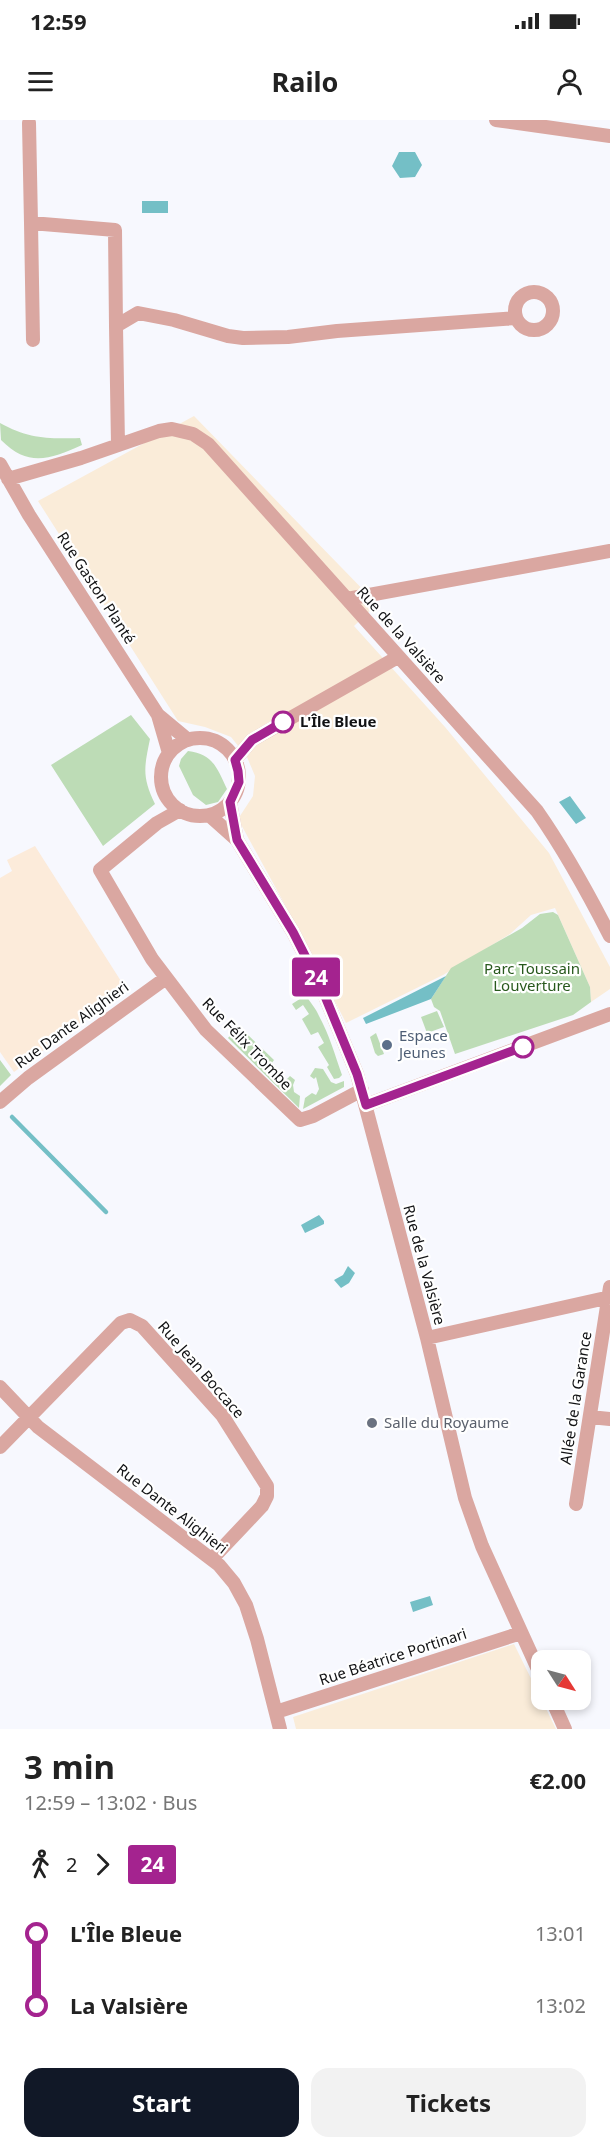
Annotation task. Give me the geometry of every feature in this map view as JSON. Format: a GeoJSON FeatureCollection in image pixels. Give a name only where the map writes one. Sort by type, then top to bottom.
{"type":"FeatureCollection","features":[{"type":"Feature","properties":{"kind":"street"},"geometry":{"type":"LineString","coordinates":[[496,120],[610,135]]}},
{"type":"Feature","properties":{"kind":"street"},"geometry":{"type":"LineString","coordinates":[[29,123],[33,340]]}},
{"type":"Feature","properties":{"kind":"street"},"geometry":{"type":"LineString","coordinates":[[31,223],[115,230],[118,445]]}},
{"type":"Feature","properties":{"kind":"street"},"geometry":{"type":"LineString","coordinates":[[116,326],[138,313],[243,338],[288,337],[337,331],[516,318]]}},
{"type":"Feature","properties":{"kind":"street","name":"Rue de la Valsière"},"geometry":{"type":"LineString","coordinates":[[8,479],[159,431],[172,429],[193,434],[208,444],[537,811],[591,896],[610,936]]}},
{"type":"Feature","properties":{"kind":"street"},"geometry":{"type":"LineString","coordinates":[[0,464],[8,479]]}},
{"type":"Feature","properties":{"kind":"street","name":"Rue Gaston Planté"},"geometry":{"type":"LineString","coordinates":[[8,479],[158,715],[169,753],[161,775],[168,798]]}},
{"type":"Feature","properties":{"kind":"street"},"geometry":{"type":"LineString","coordinates":[[347,599],[610,551]]}},
{"type":"Feature","properties":{"kind":"street"},"geometry":{"type":"LineString","coordinates":[[235,760],[252,740],[398,657]]}},
{"type":"Feature","properties":{"kind":"street","name":"Rue Gaston Planté"},"geometry":{"type":"LineString","coordinates":[[158,715],[188,740]]}},
{"type":"Feature","properties":{"kind":"street"},"geometry":{"type":"LineString","coordinates":[[168,798],[180,810],[189,814],[209,815],[230,802],[239,782],[235,760],[222,745],[211,740],[200,738],[188,740],[169,753]]}},
{"type":"Feature","properties":{"kind":"street"},"geometry":{"type":"LineString","coordinates":[[222,745],[252,740]]}},
{"type":"Feature","properties":{"kind":"street","name":"Rue Félix Trombe"},"geometry":{"type":"LineString","coordinates":[[157,823],[168,798]]}},
{"type":"Feature","properties":{"kind":"street"},"geometry":{"type":"LineString","coordinates":[[230,802],[237,840]]}},
{"type":"Feature","properties":{"kind":"street","name":"Rue Félix Trombe"},"geometry":{"type":"LineString","coordinates":[[180,810],[157,823],[100,870],[152,959],[206,1030],[300,1120],[313,1116],[362,1090]]}},
{"type":"Feature","properties":{"kind":"street"},"geometry":{"type":"LineString","coordinates":[[209,815],[237,840],[293,932],[338,1028],[362,1090]]}},
{"type":"Feature","properties":{"kind":"street","name":"Rue Dante Alighieri"},"geometry":{"type":"LineString","coordinates":[[0,1102],[28,1078],[166,978]]}},
{"type":"Feature","properties":{"kind":"street"},"geometry":{"type":"LineString","coordinates":[[366,1105],[610,1014]]}},
{"type":"Feature","properties":{"kind":"street","name":"Rue de la Valsière"},"geometry":{"type":"LineString","coordinates":[[362,1090],[427,1338],[465,1498],[482,1546],[531,1654]]}},
{"type":"Feature","properties":{"kind":"street"},"geometry":{"type":"LineString","coordinates":[[427,1338],[610,1294]]}},
{"type":"Feature","properties":{"kind":"street","name":"Allée de la Garance"},"geometry":{"type":"LineString","coordinates":[[576,1504],[610,1294]]}},
{"type":"Feature","properties":{"kind":"street","name":"Rue Jean Boccace"},"geometry":{"type":"LineString","coordinates":[[29,1418],[121,1323],[130,1320],[142,1326],[222,1414],[267,1485],[267,1496],[262,1506],[212,1559]]}},
{"type":"Feature","properties":{"kind":"street","name":"Rue Dante Alighieri"},"geometry":{"type":"LineString","coordinates":[[0,1386],[29,1418],[212,1559],[234,1583],[246,1605],[258,1639],[280,1729]]}},
{"type":"Feature","properties":{"kind":"street"},"geometry":{"type":"LineString","coordinates":[[590,1417],[610,1419]]}},
{"type":"Feature","properties":{"kind":"street"},"geometry":{"type":"LineString","coordinates":[[0,1447],[29,1418]]}},
{"type":"Feature","properties":{"kind":"street","name":"Rue Béatrice Portinari"},"geometry":{"type":"LineString","coordinates":[[276,1712],[521,1633]]}},
{"type":"Feature","properties":{"kind":"street"},"geometry":{"type":"LineString","coordinates":[[557,1710],[566,1729]]}},
{"type":"Feature","properties":{"kind":"shaded area"},"geometry":{"type":"Polygon","coordinates":[[[194,416],[377,604],[354,626],[445,727],[549,853],[610,967],[610,989],[591,1002],[590,987],[555,908],[531,915],[510,934],[443,975],[346,1023],[238,819],[253,796],[255,776],[247,757],[231,737],[205,727],[178,721],[38,501],[194,416]]]}},
{"type":"Feature","properties":{"kind":"shaded area"},"geometry":{"type":"Polygon","coordinates":[[[35,846],[126,989],[14,1072],[0,1052],[0,878],[12,871],[7,860],[35,846]]]}},
{"type":"Feature","properties":{"kind":"shaded area"},"geometry":{"type":"Polygon","coordinates":[[[514,1644],[531,1678],[531,1710],[547,1710],[556,1729],[296,1729],[293,1717],[514,1644]]]}},
{"type":"Feature","properties":{"kind":"green space"},"geometry":{"type":"Polygon","coordinates":[[[0,423],[39,437],[80,438],[82,445],[50,457],[30,458],[11,449],[1,440],[0,423]]]}},
{"type":"Feature","properties":{"kind":"green space"},"geometry":{"type":"Polygon","coordinates":[[[131,715],[150,739],[145,772],[155,804],[103,846],[51,765],[131,715]]]}},
{"type":"Feature","properties":{"kind":"green space"},"geometry":{"type":"Polygon","coordinates":[[[188,751],[203,755],[217,769],[227,789],[218,802],[206,805],[193,795],[179,766],[181,759],[188,751]]]}},
{"type":"Feature","properties":{"kind":"green space","name":"Parc Toussain Louverture"},"geometry":{"type":"Polygon","coordinates":[[[553,912],[558,915],[590,987],[591,1002],[573,1015],[455,1054],[440,1011],[434,1007],[431,999],[451,968],[522,928],[540,914],[553,912]]]}},
{"type":"Feature","properties":{"kind":"green space"},"geometry":{"type":"Polygon","coordinates":[[[306,995],[318,1013],[329,1037],[342,1075],[339,1078],[334,1079],[327,1067],[329,1065],[318,1047],[324,1043],[318,1032],[311,1035],[302,1019],[309,1014],[303,1005],[296,1010],[292,1004],[306,995]]]}},
{"type":"Feature","properties":{"kind":"green space"},"geometry":{"type":"Polygon","coordinates":[[[437,1011],[444,1027],[427,1033],[421,1017],[437,1011]]]}},
{"type":"Feature","properties":{"kind":"green space"},"geometry":{"type":"Polygon","coordinates":[[[232,1033],[246,1033],[274,1060],[269,1067],[285,1081],[290,1076],[295,1080],[294,1092],[300,1096],[299,1108],[228,1038],[232,1033]]]}},
{"type":"Feature","properties":{"kind":"green space"},"geometry":{"type":"Polygon","coordinates":[[[376,1033],[384,1054],[378,1056],[370,1037],[376,1033]]]}},
{"type":"Feature","properties":{"kind":"green space"},"geometry":{"type":"Polygon","coordinates":[[[0,1060],[11,1075],[0,1086],[0,1060]]]}},
{"type":"Feature","properties":{"kind":"green space"},"geometry":{"type":"Polygon","coordinates":[[[315,1068],[323,1069],[331,1082],[336,1084],[344,1081],[344,1087],[303,1109],[305,1098],[312,1093],[316,1095],[319,1089],[316,1077],[314,1079],[310,1076],[315,1068]]]}},
{"type":"Feature","properties":{"kind":"water"},"geometry":{"type":"Polygon","coordinates":[[[399,152],[415,152],[422,165],[415,177],[400,178],[392,166],[399,152]]]}},
{"type":"Feature","properties":{"kind":"water"},"geometry":{"type":"Polygon","coordinates":[[[142,201],[168,201],[168,213],[142,213],[142,201]]]}},
{"type":"Feature","properties":{"kind":"water"},"geometry":{"type":"Polygon","coordinates":[[[570,796],[586,818],[576,824],[559,802],[570,796]]]}},
{"type":"Feature","properties":{"kind":"water"},"geometry":{"type":"Polygon","coordinates":[[[446,976],[431,999],[366,1024],[363,1018],[446,976]]]}},
{"type":"Feature","properties":{"kind":"water"},"geometry":{"type":"Polygon","coordinates":[[[319,1215],[324,1224],[305,1233],[301,1225],[319,1215]]]}},
{"type":"Feature","properties":{"kind":"water"},"geometry":{"type":"Polygon","coordinates":[[[348,1266],[355,1273],[349,1283],[341,1288],[334,1280],[343,1275],[348,1266]]]}},
{"type":"Feature","properties":{"kind":"water"},"geometry":{"type":"Polygon","coordinates":[[[430,1596],[433,1605],[413,1612],[410,1602],[430,1596]]]}},
{"type":"Feature","properties":{"kind":"waterway"},"geometry":{"type":"LineString","coordinates":[[12,1117],[106,1212]]}},
{"type":"Feature","properties":{"kind":"bus line","name":"24"},"geometry":{"type":"LineString","coordinates":[[283,722],[252,740],[235,760],[239,782],[230,802],[237,840],[293,932],[322,989],[357,1074],[366,1105],[523,1047]]}},
{"type":"Feature","properties":{"kind":"place","name":"L'Île Bleue"},"geometry":{"type":"Point","coordinates":[283,722]}},
{"type":"Feature","properties":{"kind":"place","name":"Espace Jeunes"},"geometry":{"type":"Point","coordinates":[387,1045]}},
{"type":"Feature","properties":{"kind":"place","name":"Salle du Royaume"},"geometry":{"type":"Point","coordinates":[372,1423]}}]}
